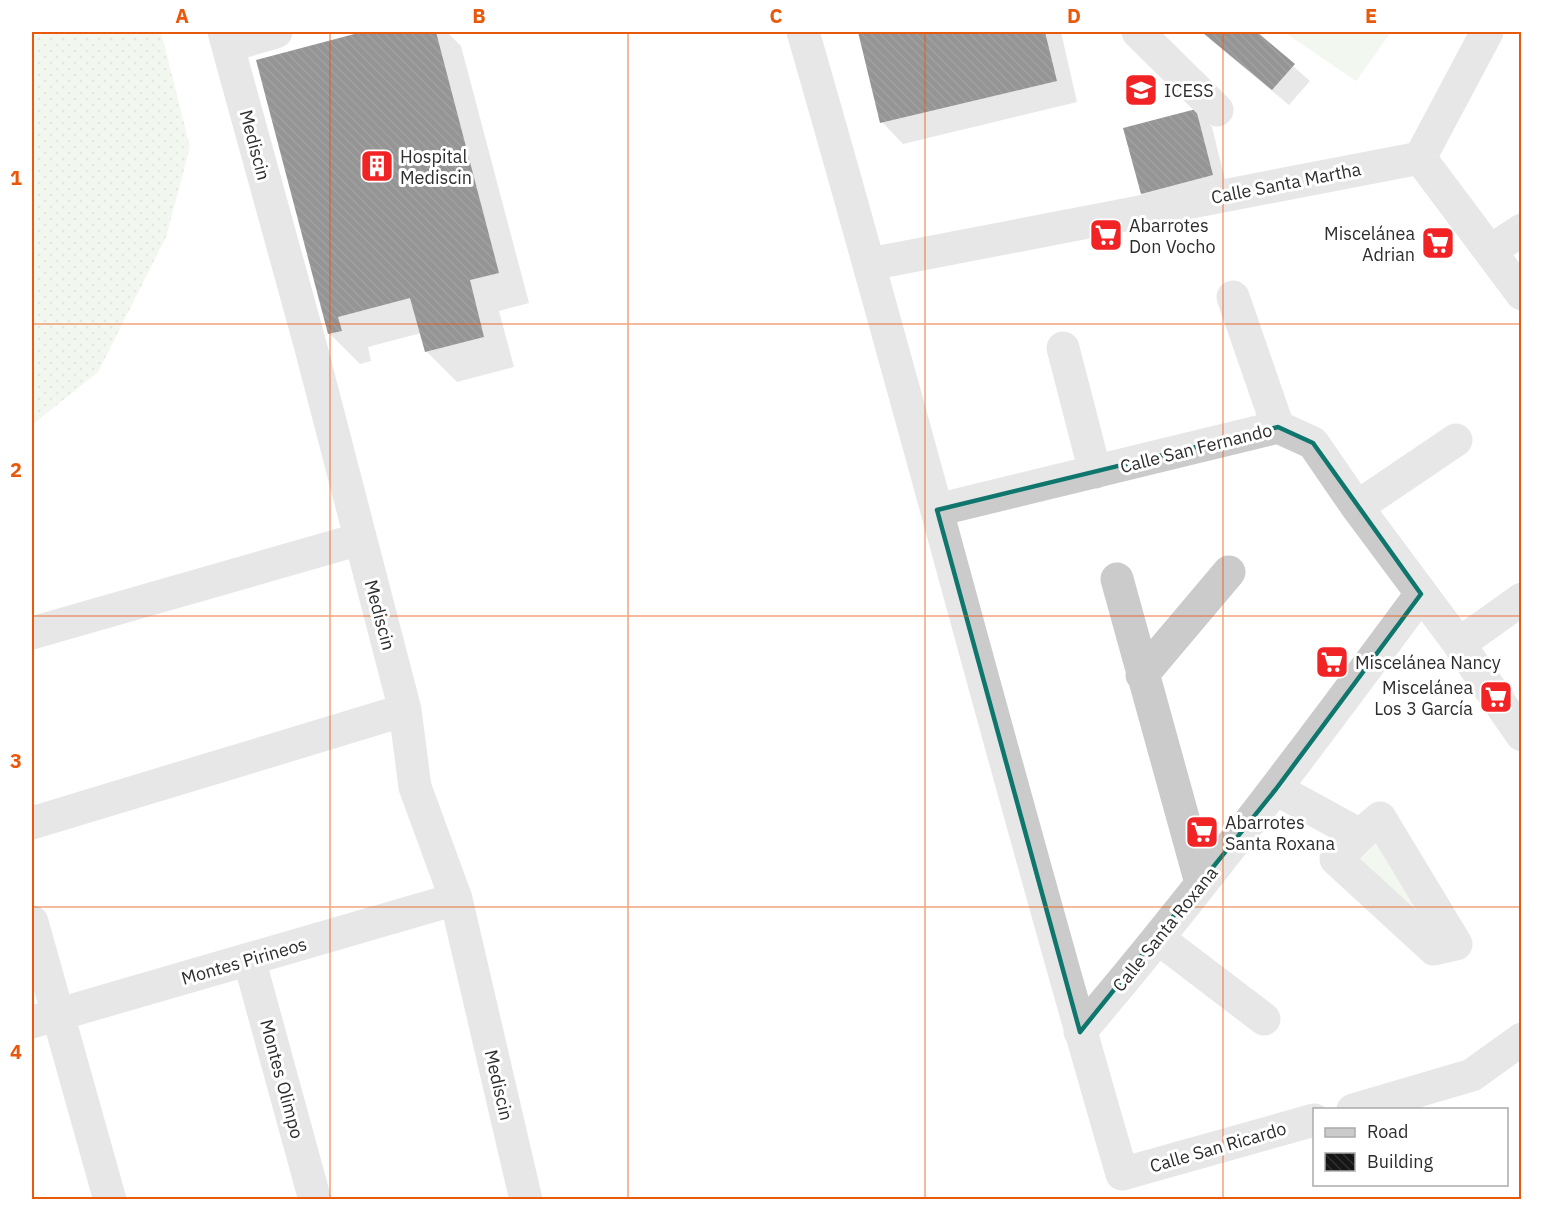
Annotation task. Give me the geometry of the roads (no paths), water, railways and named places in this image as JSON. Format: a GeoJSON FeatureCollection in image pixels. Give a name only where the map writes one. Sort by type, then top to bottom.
{"type":"FeatureCollection","features":[{"type":"Feature","properties":{"kind":"street"},"geometry":{"type":"LineString","coordinates":[[226,39],[276,32]]}},
{"type":"Feature","properties":{"kind":"street"},"geometry":{"type":"LineString","coordinates":[[802,32],[870,264],[1080,1032]]}},
{"type":"Feature","properties":{"kind":"street"},"geometry":{"type":"LineString","coordinates":[[1138,32],[1217,110]]}},
{"type":"Feature","properties":{"kind":"street"},"geometry":{"type":"LineString","coordinates":[[1487,32],[1420,158],[1521,294]]}},
{"type":"Feature","properties":{"kind":"street","name":"Mediscin"},"geometry":{"type":"LineString","coordinates":[[226,39],[308,336],[405,710],[415,787],[456,899],[526,1200]]}},
{"type":"Feature","properties":{"kind":"street","name":"Calle Santa Martha"},"geometry":{"type":"LineString","coordinates":[[870,264],[1420,158]]}},
{"type":"Feature","properties":{"kind":"street"},"geometry":{"type":"LineString","coordinates":[[1490,250],[1521,230]]}},
{"type":"Feature","properties":{"kind":"street"},"geometry":{"type":"LineString","coordinates":[[1233,297],[1278,427]]}},
{"type":"Feature","properties":{"kind":"street"},"geometry":{"type":"LineString","coordinates":[[1063,348],[1095,472]]}},
{"type":"Feature","properties":{"kind":"street","name":"Calle San Fernando"},"geometry":{"type":"LineString","coordinates":[[937,510],[1278,427],[1313,443],[1459,644],[1521,735]]}},
{"type":"Feature","properties":{"kind":"street"},"geometry":{"type":"LineString","coordinates":[[1358,507],[1456,440]]}},
{"type":"Feature","properties":{"kind":"street"},"geometry":{"type":"LineString","coordinates":[[32,633],[360,539]]}},
{"type":"Feature","properties":{"kind":"street"},"geometry":{"type":"LineString","coordinates":[[1142,675],[1228,572]]}},
{"type":"Feature","properties":{"kind":"street"},"geometry":{"type":"LineString","coordinates":[[1116,579],[1201,883]]}},
{"type":"Feature","properties":{"kind":"street","name":"Calle Santa Roxana"},"geometry":{"type":"LineString","coordinates":[[1080,1032],[1159,939],[1276,789],[1421,594]]}},
{"type":"Feature","properties":{"kind":"street"},"geometry":{"type":"LineString","coordinates":[[1459,644],[1521,599]]}},
{"type":"Feature","properties":{"kind":"street"},"geometry":{"type":"LineString","coordinates":[[32,823],[405,710]]}},
{"type":"Feature","properties":{"kind":"street"},"geometry":{"type":"LineString","coordinates":[[1276,789],[1360,834]]}},
{"type":"Feature","properties":{"kind":"street","name":"Montes Pirineos"},"geometry":{"type":"LineString","coordinates":[[45,1018],[456,899]]}},
{"type":"Feature","properties":{"kind":"street"},"geometry":{"type":"LineString","coordinates":[[32,922],[45,1018],[110,1200]]}},
{"type":"Feature","properties":{"kind":"street"},"geometry":{"type":"LineString","coordinates":[[1159,939],[1264,1019]]}},
{"type":"Feature","properties":{"kind":"street","name":"Montes Olimpo"},"geometry":{"type":"LineString","coordinates":[[249,959],[315,1200]]}},
{"type":"Feature","properties":{"kind":"street","name":"Calle San Ricardo"},"geometry":{"type":"LineString","coordinates":[[1080,1032],[1122,1174],[1313,1120]]}},
{"type":"Feature","properties":{"kind":"street"},"geometry":{"type":"LineString","coordinates":[[1360,1108],[1472,1075],[1521,1039]]}},
{"type":"Feature","properties":{"kind":"place","name":"ICESS"},"geometry":{"type":"Point","coordinates":[1141,90]}},
{"type":"Feature","properties":{"kind":"place","name":"Hospital Mediscin"},"geometry":{"type":"Point","coordinates":[377,166]}},
{"type":"Feature","properties":{"kind":"place","name":"Abarrotes Don Vocho"},"geometry":{"type":"Point","coordinates":[1106,235]}},
{"type":"Feature","properties":{"kind":"place","name":"Miscelánea Adrian"},"geometry":{"type":"Point","coordinates":[1438,243]}},
{"type":"Feature","properties":{"kind":"place","name":"Miscelánea Nancy"},"geometry":{"type":"Point","coordinates":[1332,662]}},
{"type":"Feature","properties":{"kind":"place","name":"Miscelánea Los 3 García"},"geometry":{"type":"Point","coordinates":[1496,697]}},
{"type":"Feature","properties":{"kind":"place","name":"Abarrotes Santa Roxana"},"geometry":{"type":"Point","coordinates":[1202,832]}}]}
